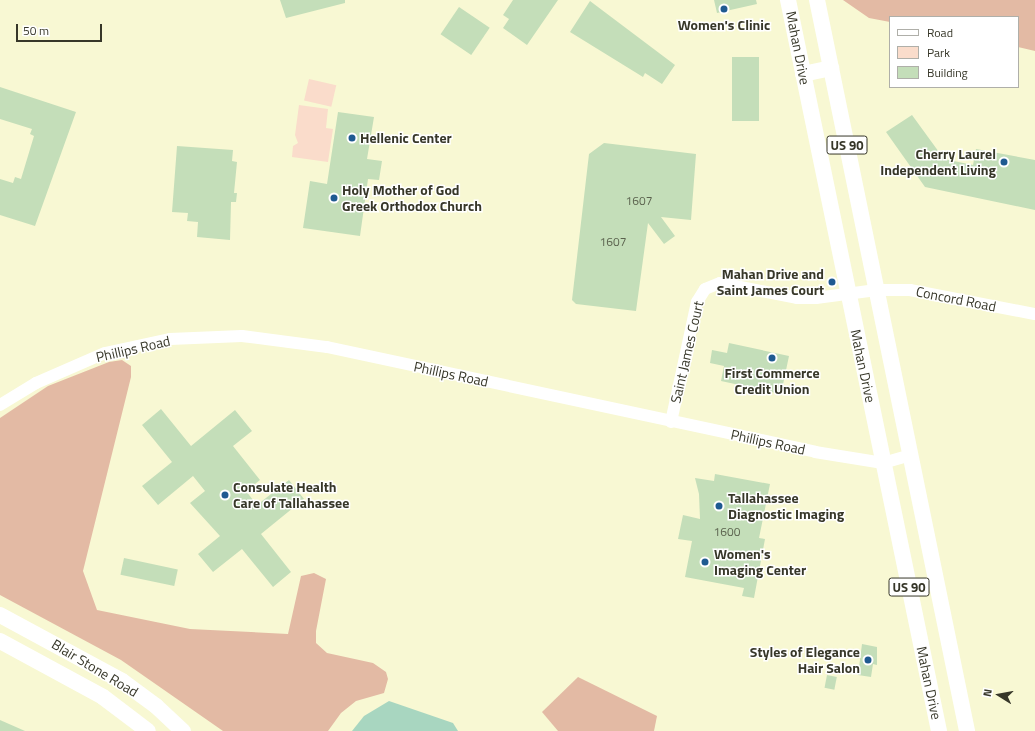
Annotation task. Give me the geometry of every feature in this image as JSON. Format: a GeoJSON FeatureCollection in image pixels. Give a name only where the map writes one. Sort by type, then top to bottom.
{"type":"FeatureCollection","features":[{"type":"Feature","properties":{"kind":"main road","name":"Mahan Drive"},"geometry":{"type":"LineString","coordinates":[[788,0],[939,731]]}},
{"type":"Feature","properties":{"kind":"main road","name":"Mahan Drive"},"geometry":{"type":"LineString","coordinates":[[817,0],[967,731]]}},
{"type":"Feature","properties":{"kind":"main road"},"geometry":{"type":"LineString","coordinates":[[803,74],[831,68]]}},
{"type":"Feature","properties":{"kind":"main road","name":"Blair Stone Road"},"geometry":{"type":"LineString","coordinates":[[0,615],[122,681],[156,706],[182,731]]}},
{"type":"Feature","properties":{"kind":"main road","name":"Blair Stone Road"},"geometry":{"type":"LineString","coordinates":[[0,641],[103,697],[148,731]]}},
{"type":"Feature","properties":{"kind":"main road"},"geometry":{"type":"LineString","coordinates":[[927,675],[953,665]]}},
{"type":"Feature","properties":{"kind":"street","name":"Saint James Court"},"geometry":{"type":"LineString","coordinates":[[671,422],[697,302],[706,290],[720,283],[797,298],[816,298],[876,290]]}},
{"type":"Feature","properties":{"kind":"street","name":"Concord Road"},"geometry":{"type":"LineString","coordinates":[[876,290],[910,290],[1035,314]]}},
{"type":"Feature","properties":{"kind":"street","name":"Phillips Road"},"geometry":{"type":"LineString","coordinates":[[0,405],[36,383],[105,353],[170,339],[242,336],[327,347],[671,422],[884,463],[911,455]]}},
{"type":"Feature","properties":{"kind":"green space"},"geometry":{"type":"Polygon","coordinates":[[[309,79],[336,85],[331,107],[304,100],[309,79]]]}},
{"type":"Feature","properties":{"kind":"green space"},"geometry":{"type":"Polygon","coordinates":[[[299,105],[328,109],[326,128],[333,129],[328,162],[292,157],[293,146],[298,143],[295,135],[299,105]]]}},
{"type":"Feature","properties":{"kind":"shaded area"},"geometry":{"type":"Polygon","coordinates":[[[843,0],[1035,0],[1035,51],[1019,47],[1019,16],[889,16],[889,22],[869,18],[843,0]]]}},
{"type":"Feature","properties":{"kind":"shaded area"},"geometry":{"type":"Polygon","coordinates":[[[122,360],[131,366],[131,377],[83,571],[97,610],[190,629],[288,634],[301,576],[314,573],[326,579],[316,631],[316,643],[327,653],[373,663],[386,672],[388,679],[384,693],[356,701],[341,713],[328,731],[223,731],[121,660],[0,595],[0,418],[48,386],[109,362],[122,360]]]}},
{"type":"Feature","properties":{"kind":"shaded area"},"geometry":{"type":"Polygon","coordinates":[[[578,677],[657,716],[654,731],[558,731],[542,712],[578,677]]]}},
{"type":"Feature","properties":{"kind":"shaded area"},"geometry":{"type":"Polygon","coordinates":[[[389,701],[453,723],[458,731],[352,731],[364,716],[389,701]]]}},
{"type":"Feature","properties":{"kind":"building"},"geometry":{"type":"Polygon","coordinates":[[[280,0],[345,0],[345,3],[286,18],[280,0]]]}},
{"type":"Feature","properties":{"kind":"building"},"geometry":{"type":"Polygon","coordinates":[[[513,0],[558,0],[527,45],[503,28],[509,19],[503,15],[513,0]]]}},
{"type":"Feature","properties":{"kind":"building","name":"Women's Clinic"},"geometry":{"type":"Polygon","coordinates":[[[714,0],[756,0],[757,4],[717,13],[714,0]]]}},
{"type":"Feature","properties":{"kind":"building"},"geometry":{"type":"Polygon","coordinates":[[[590,1],[675,65],[662,84],[645,73],[643,77],[570,32],[590,1]]]}},
{"type":"Feature","properties":{"kind":"building"},"geometry":{"type":"Polygon","coordinates":[[[459,7],[490,28],[471,55],[441,34],[459,7]]]}},
{"type":"Feature","properties":{"kind":"building"},"geometry":{"type":"Polygon","coordinates":[[[732,57],[759,57],[759,121],[732,121],[732,57]]]}},
{"type":"Feature","properties":{"kind":"building"},"geometry":{"type":"Polygon","coordinates":[[[0,87],[76,112],[35,226],[0,215],[0,179],[13,183],[15,177],[21,179],[34,136],[30,134],[32,129],[0,119],[0,87]]]}},
{"type":"Feature","properties":{"kind":"building"},"geometry":{"type":"Polygon","coordinates":[[[338,112],[374,117],[367,159],[382,161],[379,180],[368,179],[360,236],[303,228],[310,181],[327,184],[338,112]]]}},
{"type":"Feature","properties":{"kind":"building","name":"Cherry Laurel Independent Living"},"geometry":{"type":"Polygon","coordinates":[[[912,115],[944,159],[973,165],[976,149],[1035,160],[1035,210],[925,187],[886,132],[912,115]]]}},
{"type":"Feature","properties":{"kind":"building"},"geometry":{"type":"Polygon","coordinates":[[[604,143],[696,154],[691,220],[661,217],[675,236],[664,244],[648,223],[636,311],[576,304],[572,300],[589,154],[604,143]]]}},
{"type":"Feature","properties":{"kind":"building"},"geometry":{"type":"Polygon","coordinates":[[[177,146],[233,150],[232,161],[237,162],[234,193],[237,193],[236,202],[231,202],[230,240],[197,237],[198,222],[187,221],[188,213],[172,212],[177,146]]]}},
{"type":"Feature","properties":{"kind":"building"},"geometry":{"type":"Polygon","coordinates":[[[729,343],[789,356],[781,394],[721,381],[724,366],[710,363],[712,350],[727,353],[729,343]]]}},
{"type":"Feature","properties":{"kind":"building","name":"Consulate Health Care of Tallahassee"},"geometry":{"type":"Polygon","coordinates":[[[161,409],[191,446],[235,410],[252,431],[233,446],[260,480],[246,491],[257,505],[289,480],[304,499],[261,534],[291,572],[273,587],[242,549],[213,572],[198,554],[220,536],[190,503],[205,491],[193,476],[158,505],[142,486],[172,462],[142,425],[161,409]]]}},
{"type":"Feature","properties":{"kind":"building"},"geometry":{"type":"Polygon","coordinates":[[[715,474],[770,484],[759,538],[765,539],[754,598],[742,596],[744,588],[685,577],[692,541],[678,539],[683,515],[700,519],[699,494],[695,478],[714,481],[715,474]]]}},
{"type":"Feature","properties":{"kind":"building"},"geometry":{"type":"Polygon","coordinates":[[[124,558],[178,569],[174,586],[120,575],[124,558]]]}},
{"type":"Feature","properties":{"kind":"building","name":"Styles of Elegance Hair Salon"},"geometry":{"type":"Polygon","coordinates":[[[862,644],[877,647],[877,665],[873,664],[871,677],[858,675],[862,644]]]}},
{"type":"Feature","properties":{"kind":"building"},"geometry":{"type":"Polygon","coordinates":[[[827,675],[837,677],[834,690],[825,688],[827,675]]]}},
{"type":"Feature","properties":{"kind":"building"},"geometry":{"type":"Polygon","coordinates":[[[0,720],[25,731],[0,731],[0,720]]]}},
{"type":"Feature","properties":{"kind":"place","name":"Women's Clinic"},"geometry":{"type":"Point","coordinates":[724,9]}},
{"type":"Feature","properties":{"kind":"place","name":"Hellenic Center"},"geometry":{"type":"Point","coordinates":[352,138]}},
{"type":"Feature","properties":{"kind":"place","name":"Cherry Laurel Independent Living"},"geometry":{"type":"Point","coordinates":[1004,162]}},
{"type":"Feature","properties":{"kind":"place","name":"Holy Mother of God Greek Orthodox Church"},"geometry":{"type":"Point","coordinates":[334,198]}},
{"type":"Feature","properties":{"kind":"place","name":"Mahan Drive and Saint James Court"},"geometry":{"type":"Point","coordinates":[832,282]}},
{"type":"Feature","properties":{"kind":"place","name":"First Commerce Credit Union"},"geometry":{"type":"Point","coordinates":[772,358]}},
{"type":"Feature","properties":{"kind":"place","name":"Consulate Health Care of Tallahassee"},"geometry":{"type":"Point","coordinates":[225,495]}},
{"type":"Feature","properties":{"kind":"place","name":"Tallahassee Diagnostic Imaging"},"geometry":{"type":"Point","coordinates":[719,506]}},
{"type":"Feature","properties":{"kind":"place","name":"Women's Imaging Center"},"geometry":{"type":"Point","coordinates":[705,562]}},
{"type":"Feature","properties":{"kind":"place","name":"Styles of Elegance Hair Salon"},"geometry":{"type":"Point","coordinates":[868,660]}}]}
